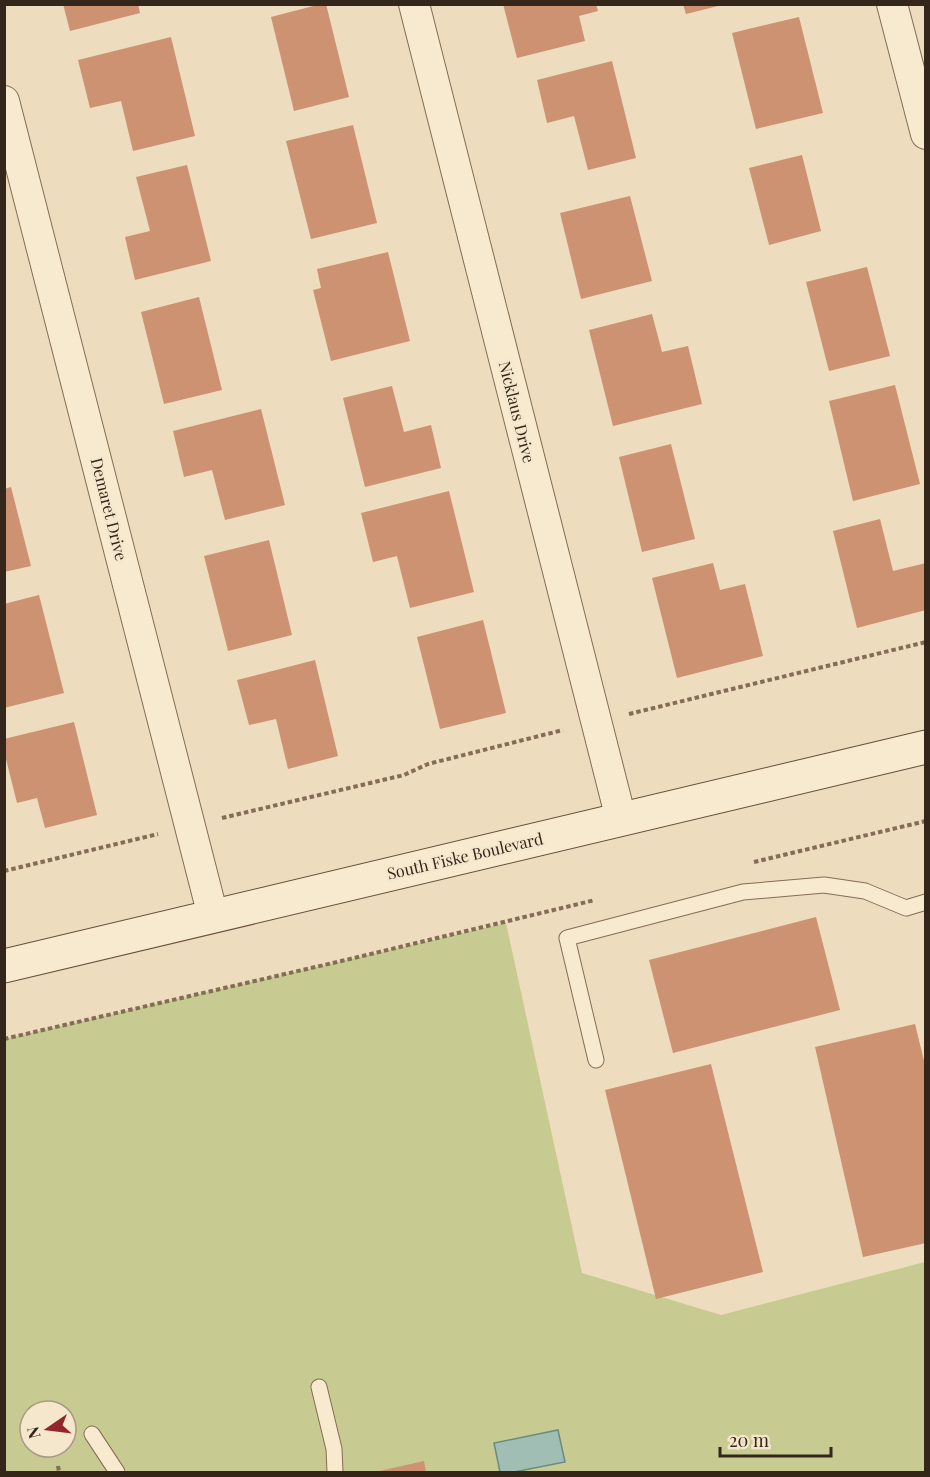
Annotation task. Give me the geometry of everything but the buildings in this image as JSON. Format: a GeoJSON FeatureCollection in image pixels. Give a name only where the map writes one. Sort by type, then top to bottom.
{"type":"FeatureCollection","features":[{"type":"Feature","properties":{"kind":"main road","name":"South Fiske Boulevard"},"geometry":{"type":"LineString","coordinates":[[4,966],[926,747]]}},
{"type":"Feature","properties":{"kind":"street","name":"Nicklaus Drive"},"geometry":{"type":"LineString","coordinates":[[414,4],[621,819]]}},
{"type":"Feature","properties":{"kind":"street"},"geometry":{"type":"LineString","coordinates":[[892,4],[926,134]]}},
{"type":"Feature","properties":{"kind":"street","name":"Demaret Drive"},"geometry":{"type":"LineString","coordinates":[[4,100],[213,916]]}},
{"type":"Feature","properties":{"kind":"lane"},"geometry":{"type":"LineString","coordinates":[[596,1060],[567,938],[743,892],[824,885],[865,891],[906,908],[926,902]]}},
{"type":"Feature","properties":{"kind":"lane"},"geometry":{"type":"LineString","coordinates":[[319,1387],[334,1449],[335,1472]]}},
{"type":"Feature","properties":{"kind":"lane"},"geometry":{"type":"LineString","coordinates":[[92,1434],[117,1473]]}},
{"type":"Feature","properties":{"kind":"path"},"geometry":{"type":"LineString","coordinates":[[622,716],[926,642]]}},
{"type":"Feature","properties":{"kind":"path"},"geometry":{"type":"LineString","coordinates":[[212,820],[404,775],[428,764],[570,729]]}},
{"type":"Feature","properties":{"kind":"path"},"geometry":{"type":"LineString","coordinates":[[753,862],[926,821]]}},
{"type":"Feature","properties":{"kind":"path"},"geometry":{"type":"LineString","coordinates":[[4,871],[165,833]]}},
{"type":"Feature","properties":{"kind":"path"},"geometry":{"type":"LineString","coordinates":[[4,1039],[603,898]]}},
{"type":"Feature","properties":{"kind":"path"},"geometry":{"type":"LineString","coordinates":[[58,1466],[59,1473]]}},
{"type":"Feature","properties":{"kind":"green space"},"geometry":{"type":"Polygon","coordinates":[[[506,923],[582,1273],[721,1315],[925,1262],[925,1472],[5,1472],[4,1039],[506,923]]]}},
{"type":"Feature","properties":{"kind":"water"},"geometry":{"type":"Polygon","coordinates":[[[558,1430],[565,1462],[514,1472],[500,1472],[494,1443],[558,1430]]]}}]}
